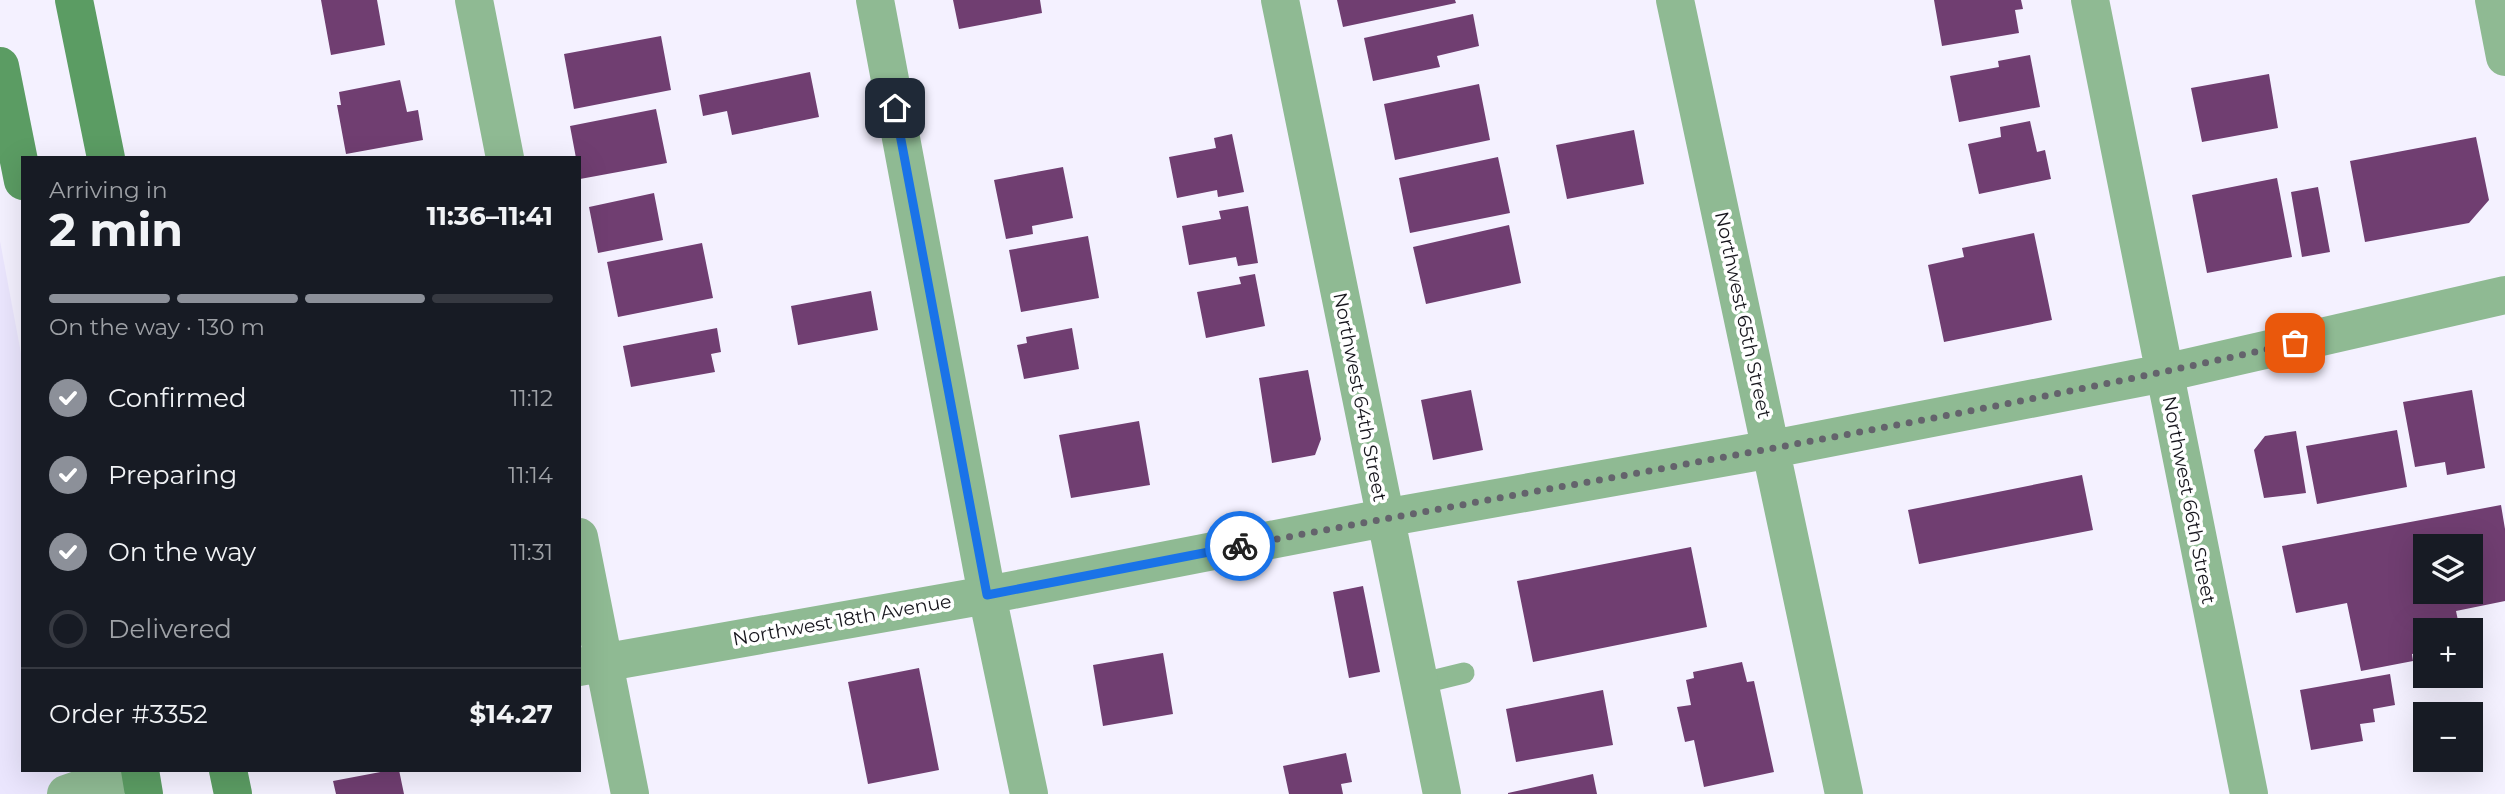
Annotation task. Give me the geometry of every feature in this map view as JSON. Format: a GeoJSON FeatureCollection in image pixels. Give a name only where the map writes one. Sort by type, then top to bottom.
{"type":"FeatureCollection","features":[{"type":"Feature","properties":{"kind":"main road"},"geometry":{"type":"LineString","coordinates":[[75,0],[106,156]]}},
{"type":"Feature","properties":{"kind":"main road"},"geometry":{"type":"LineString","coordinates":[[0,66],[21,171]]}},
{"type":"Feature","properties":{"kind":"main road"},"geometry":{"type":"LineString","coordinates":[[138,772],[144,794]]}},
{"type":"Feature","properties":{"kind":"main road"},"geometry":{"type":"LineString","coordinates":[[228,772],[233,794]]}},
{"type":"Feature","properties":{"kind":"street"},"geometry":{"type":"LineString","coordinates":[[474,0],[505,156]]}},
{"type":"Feature","properties":{"kind":"street"},"geometry":{"type":"LineString","coordinates":[[875,0],[987,595],[1029,794]]}},
{"type":"Feature","properties":{"kind":"street","name":"Northwest 64th Street"},"geometry":{"type":"LineString","coordinates":[[1280,0],[1442,794]]}},
{"type":"Feature","properties":{"kind":"street","name":"Northwest 65th Street"},"geometry":{"type":"LineString","coordinates":[[1675,0],[1844,794]]}},
{"type":"Feature","properties":{"kind":"street","name":"Northwest 66th Street"},"geometry":{"type":"LineString","coordinates":[[2090,0],[2249,794]]}},
{"type":"Feature","properties":{"kind":"street"},"geometry":{"type":"LineString","coordinates":[[2494,0],[2505,57]]}},
{"type":"Feature","properties":{"kind":"street","name":"Northwest 18th Avenue"},"geometry":{"type":"LineString","coordinates":[[591,664],[987,595],[1384,518],[1772,449],[2164,373],[2505,295]]}},
{"type":"Feature","properties":{"kind":"street"},"geometry":{"type":"LineString","coordinates":[[581,558],[591,664],[630,794]]}},
{"type":"Feature","properties":{"kind":"street"},"geometry":{"type":"LineString","coordinates":[[66,794],[132,772]]}},
{"type":"Feature","properties":{"kind":"lane"},"geometry":{"type":"LineString","coordinates":[[1419,684],[1464,673]]}},
{"type":"Feature","properties":{"kind":"shaded area"},"geometry":{"type":"Polygon","coordinates":[[[0,241],[21,353],[21,772],[98,772],[102,794],[0,794],[0,241]]]}},
{"type":"Feature","properties":{"kind":"building"},"geometry":{"type":"Polygon","coordinates":[[[321,0],[377,0],[385,45],[331,55],[321,0]]]}},
{"type":"Feature","properties":{"kind":"building"},"geometry":{"type":"Polygon","coordinates":[[[953,0],[1040,0],[1042,13],[959,29],[953,0]]]}},
{"type":"Feature","properties":{"kind":"building"},"geometry":{"type":"Polygon","coordinates":[[[1337,0],[1455,0],[1456,3],[1343,27],[1337,0]]]}},
{"type":"Feature","properties":{"kind":"building"},"geometry":{"type":"Polygon","coordinates":[[[1934,0],[2021,0],[2023,9],[2015,10],[2019,33],[1942,46],[1934,0]]]}},
{"type":"Feature","properties":{"kind":"building"},"geometry":{"type":"Polygon","coordinates":[[[1473,14],[1479,46],[1437,56],[1440,67],[1373,81],[1364,38],[1473,14]]]}},
{"type":"Feature","properties":{"kind":"building"},"geometry":{"type":"Polygon","coordinates":[[[661,36],[671,90],[574,109],[564,54],[661,36]]]}},
{"type":"Feature","properties":{"kind":"building"},"geometry":{"type":"Polygon","coordinates":[[[2030,55],[2040,107],[1959,122],[1950,76],[1999,67],[1998,61],[2030,55]]]}},
{"type":"Feature","properties":{"kind":"building"},"geometry":{"type":"Polygon","coordinates":[[[810,72],[819,117],[732,135],[727,111],[703,116],[699,95],[810,72]]]}},
{"type":"Feature","properties":{"kind":"building"},"geometry":{"type":"Polygon","coordinates":[[[2269,74],[2278,128],[2202,142],[2191,88],[2269,74]]]}},
{"type":"Feature","properties":{"kind":"building"},"geometry":{"type":"Polygon","coordinates":[[[400,80],[407,112],[418,110],[423,140],[346,154],[337,105],[341,105],[339,92],[400,80]]]}},
{"type":"Feature","properties":{"kind":"building"},"geometry":{"type":"Polygon","coordinates":[[[1479,84],[1490,140],[1395,160],[1384,104],[1479,84]]]}},
{"type":"Feature","properties":{"kind":"building"},"geometry":{"type":"Polygon","coordinates":[[[656,109],[667,163],[581,179],[581,156],[576,156],[570,126],[656,109]]]}},
{"type":"Feature","properties":{"kind":"building"},"geometry":{"type":"Polygon","coordinates":[[[2030,121],[2037,152],[2045,150],[2051,179],[1979,194],[1968,144],[2001,137],[2000,127],[2030,121]]]}},
{"type":"Feature","properties":{"kind":"building"},"geometry":{"type":"Polygon","coordinates":[[[1634,130],[1644,184],[1567,199],[1556,145],[1634,130]]]}},
{"type":"Feature","properties":{"kind":"building"},"geometry":{"type":"Polygon","coordinates":[[[1232,134],[1244,192],[1218,197],[1217,190],[1177,198],[1169,157],[1216,148],[1214,138],[1232,134]]]}},
{"type":"Feature","properties":{"kind":"building"},"geometry":{"type":"Polygon","coordinates":[[[2476,137],[2489,200],[2469,223],[2365,242],[2350,161],[2476,137]]]}},
{"type":"Feature","properties":{"kind":"building"},"geometry":{"type":"Polygon","coordinates":[[[1498,157],[1510,213],[1410,233],[1399,178],[1498,157]]]}},
{"type":"Feature","properties":{"kind":"building"},"geometry":{"type":"Polygon","coordinates":[[[1063,167],[1073,218],[1032,226],[1033,234],[1006,239],[994,180],[1063,167]]]}},
{"type":"Feature","properties":{"kind":"building"},"geometry":{"type":"Polygon","coordinates":[[[2277,178],[2292,257],[2207,273],[2192,195],[2277,178]]]}},
{"type":"Feature","properties":{"kind":"building"},"geometry":{"type":"Polygon","coordinates":[[[2318,187],[2330,252],[2302,257],[2291,192],[2318,187]]]}},
{"type":"Feature","properties":{"kind":"building"},"geometry":{"type":"Polygon","coordinates":[[[654,193],[663,240],[598,253],[589,207],[654,193]]]}},
{"type":"Feature","properties":{"kind":"building"},"geometry":{"type":"Polygon","coordinates":[[[1248,206],[1258,263],[1238,266],[1236,257],[1189,265],[1182,226],[1221,219],[1219,211],[1248,206]]]}},
{"type":"Feature","properties":{"kind":"building"},"geometry":{"type":"Polygon","coordinates":[[[1509,225],[1521,283],[1426,304],[1413,247],[1509,225]]]}},
{"type":"Feature","properties":{"kind":"building"},"geometry":{"type":"Polygon","coordinates":[[[2034,233],[2052,320],[1944,342],[1928,265],[1964,257],[1962,248],[2034,233]]]}},
{"type":"Feature","properties":{"kind":"building"},"geometry":{"type":"Polygon","coordinates":[[[1088,236],[1099,298],[1021,312],[1009,250],[1088,236]]]}},
{"type":"Feature","properties":{"kind":"building"},"geometry":{"type":"Polygon","coordinates":[[[702,243],[713,298],[618,317],[607,262],[702,243]]]}},
{"type":"Feature","properties":{"kind":"building"},"geometry":{"type":"Polygon","coordinates":[[[1255,274],[1265,326],[1206,338],[1197,292],[1241,284],[1239,277],[1255,274]]]}},
{"type":"Feature","properties":{"kind":"building"},"geometry":{"type":"Polygon","coordinates":[[[871,291],[878,330],[798,345],[791,306],[871,291]]]}},
{"type":"Feature","properties":{"kind":"building"},"geometry":{"type":"Polygon","coordinates":[[[717,328],[721,352],[711,354],[715,372],[631,387],[623,346],[717,328]]]}},
{"type":"Feature","properties":{"kind":"building"},"geometry":{"type":"Polygon","coordinates":[[[1072,328],[1079,369],[1024,379],[1017,345],[1027,343],[1026,337],[1072,328]]]}},
{"type":"Feature","properties":{"kind":"building"},"geometry":{"type":"Polygon","coordinates":[[[1308,370],[1321,439],[1315,455],[1272,463],[1259,378],[1308,370]]]}},
{"type":"Feature","properties":{"kind":"building"},"geometry":{"type":"Polygon","coordinates":[[[1471,390],[1483,450],[1433,460],[1421,400],[1471,390]]]}},
{"type":"Feature","properties":{"kind":"building"},"geometry":{"type":"Polygon","coordinates":[[[2472,390],[2485,468],[2447,475],[2445,462],[2415,467],[2403,402],[2472,390]]]}},
{"type":"Feature","properties":{"kind":"building"},"geometry":{"type":"Polygon","coordinates":[[[1139,421],[1150,485],[1071,498],[1059,435],[1139,421]]]}},
{"type":"Feature","properties":{"kind":"building"},"geometry":{"type":"Polygon","coordinates":[[[2397,430],[2407,487],[2317,504],[2306,446],[2397,430]]]}},
{"type":"Feature","properties":{"kind":"building"},"geometry":{"type":"Polygon","coordinates":[[[2296,431],[2306,493],[2264,498],[2254,450],[2265,436],[2296,431]]]}},
{"type":"Feature","properties":{"kind":"building"},"geometry":{"type":"Polygon","coordinates":[[[2082,475],[2093,530],[1919,564],[1908,510],[2082,475]]]}},
{"type":"Feature","properties":{"kind":"building"},"geometry":{"type":"Polygon","coordinates":[[[2501,505],[2505,529],[2505,601],[2456,611],[2457,618],[2413,618],[2413,661],[2361,671],[2347,603],[2296,613],[2282,546],[2501,505]]]}},
{"type":"Feature","properties":{"kind":"building"},"geometry":{"type":"Polygon","coordinates":[[[1691,547],[1707,627],[1533,662],[1517,581],[1691,547]]]}},
{"type":"Feature","properties":{"kind":"building"},"geometry":{"type":"Polygon","coordinates":[[[1363,586],[1380,672],[1349,678],[1333,592],[1363,586]]]}},
{"type":"Feature","properties":{"kind":"building"},"geometry":{"type":"Polygon","coordinates":[[[1163,653],[1173,714],[1103,726],[1093,665],[1163,653]]]}},
{"type":"Feature","properties":{"kind":"building"},"geometry":{"type":"Polygon","coordinates":[[[1742,662],[1747,682],[1754,681],[1774,772],[1704,787],[1694,740],[1685,742],[1677,707],[1691,705],[1686,680],[1694,678],[1693,672],[1742,662]]]}},
{"type":"Feature","properties":{"kind":"building"},"geometry":{"type":"Polygon","coordinates":[[[919,668],[939,770],[868,784],[848,682],[919,668]]]}},
{"type":"Feature","properties":{"kind":"building"},"geometry":{"type":"Polygon","coordinates":[[[2390,674],[2395,705],[2373,709],[2375,722],[2360,724],[2363,741],[2311,750],[2300,690],[2390,674]]]}},
{"type":"Feature","properties":{"kind":"building"},"geometry":{"type":"Polygon","coordinates":[[[1603,690],[1613,745],[1516,762],[1506,709],[1603,690]]]}},
{"type":"Feature","properties":{"kind":"building"},"geometry":{"type":"Polygon","coordinates":[[[1346,753],[1352,782],[1341,784],[1343,794],[1289,794],[1283,766],[1346,753]]]}},
{"type":"Feature","properties":{"kind":"building"},"geometry":{"type":"Polygon","coordinates":[[[380,772],[399,772],[404,794],[336,794],[333,781],[380,772]]]}},
{"type":"Feature","properties":{"kind":"building"},"geometry":{"type":"Polygon","coordinates":[[[1593,774],[1597,794],[1508,794],[1508,793],[1593,774]]]}},
{"type":"Feature","properties":{"kind":"way so far"},"geometry":{"type":"LineString","coordinates":[[1240,546],[1772,449],[2164,373],[2295,343]]}},
{"type":"Feature","properties":{"kind":"route"},"geometry":{"type":"LineString","coordinates":[[895,108],[987,595],[1240,546]]}}]}
